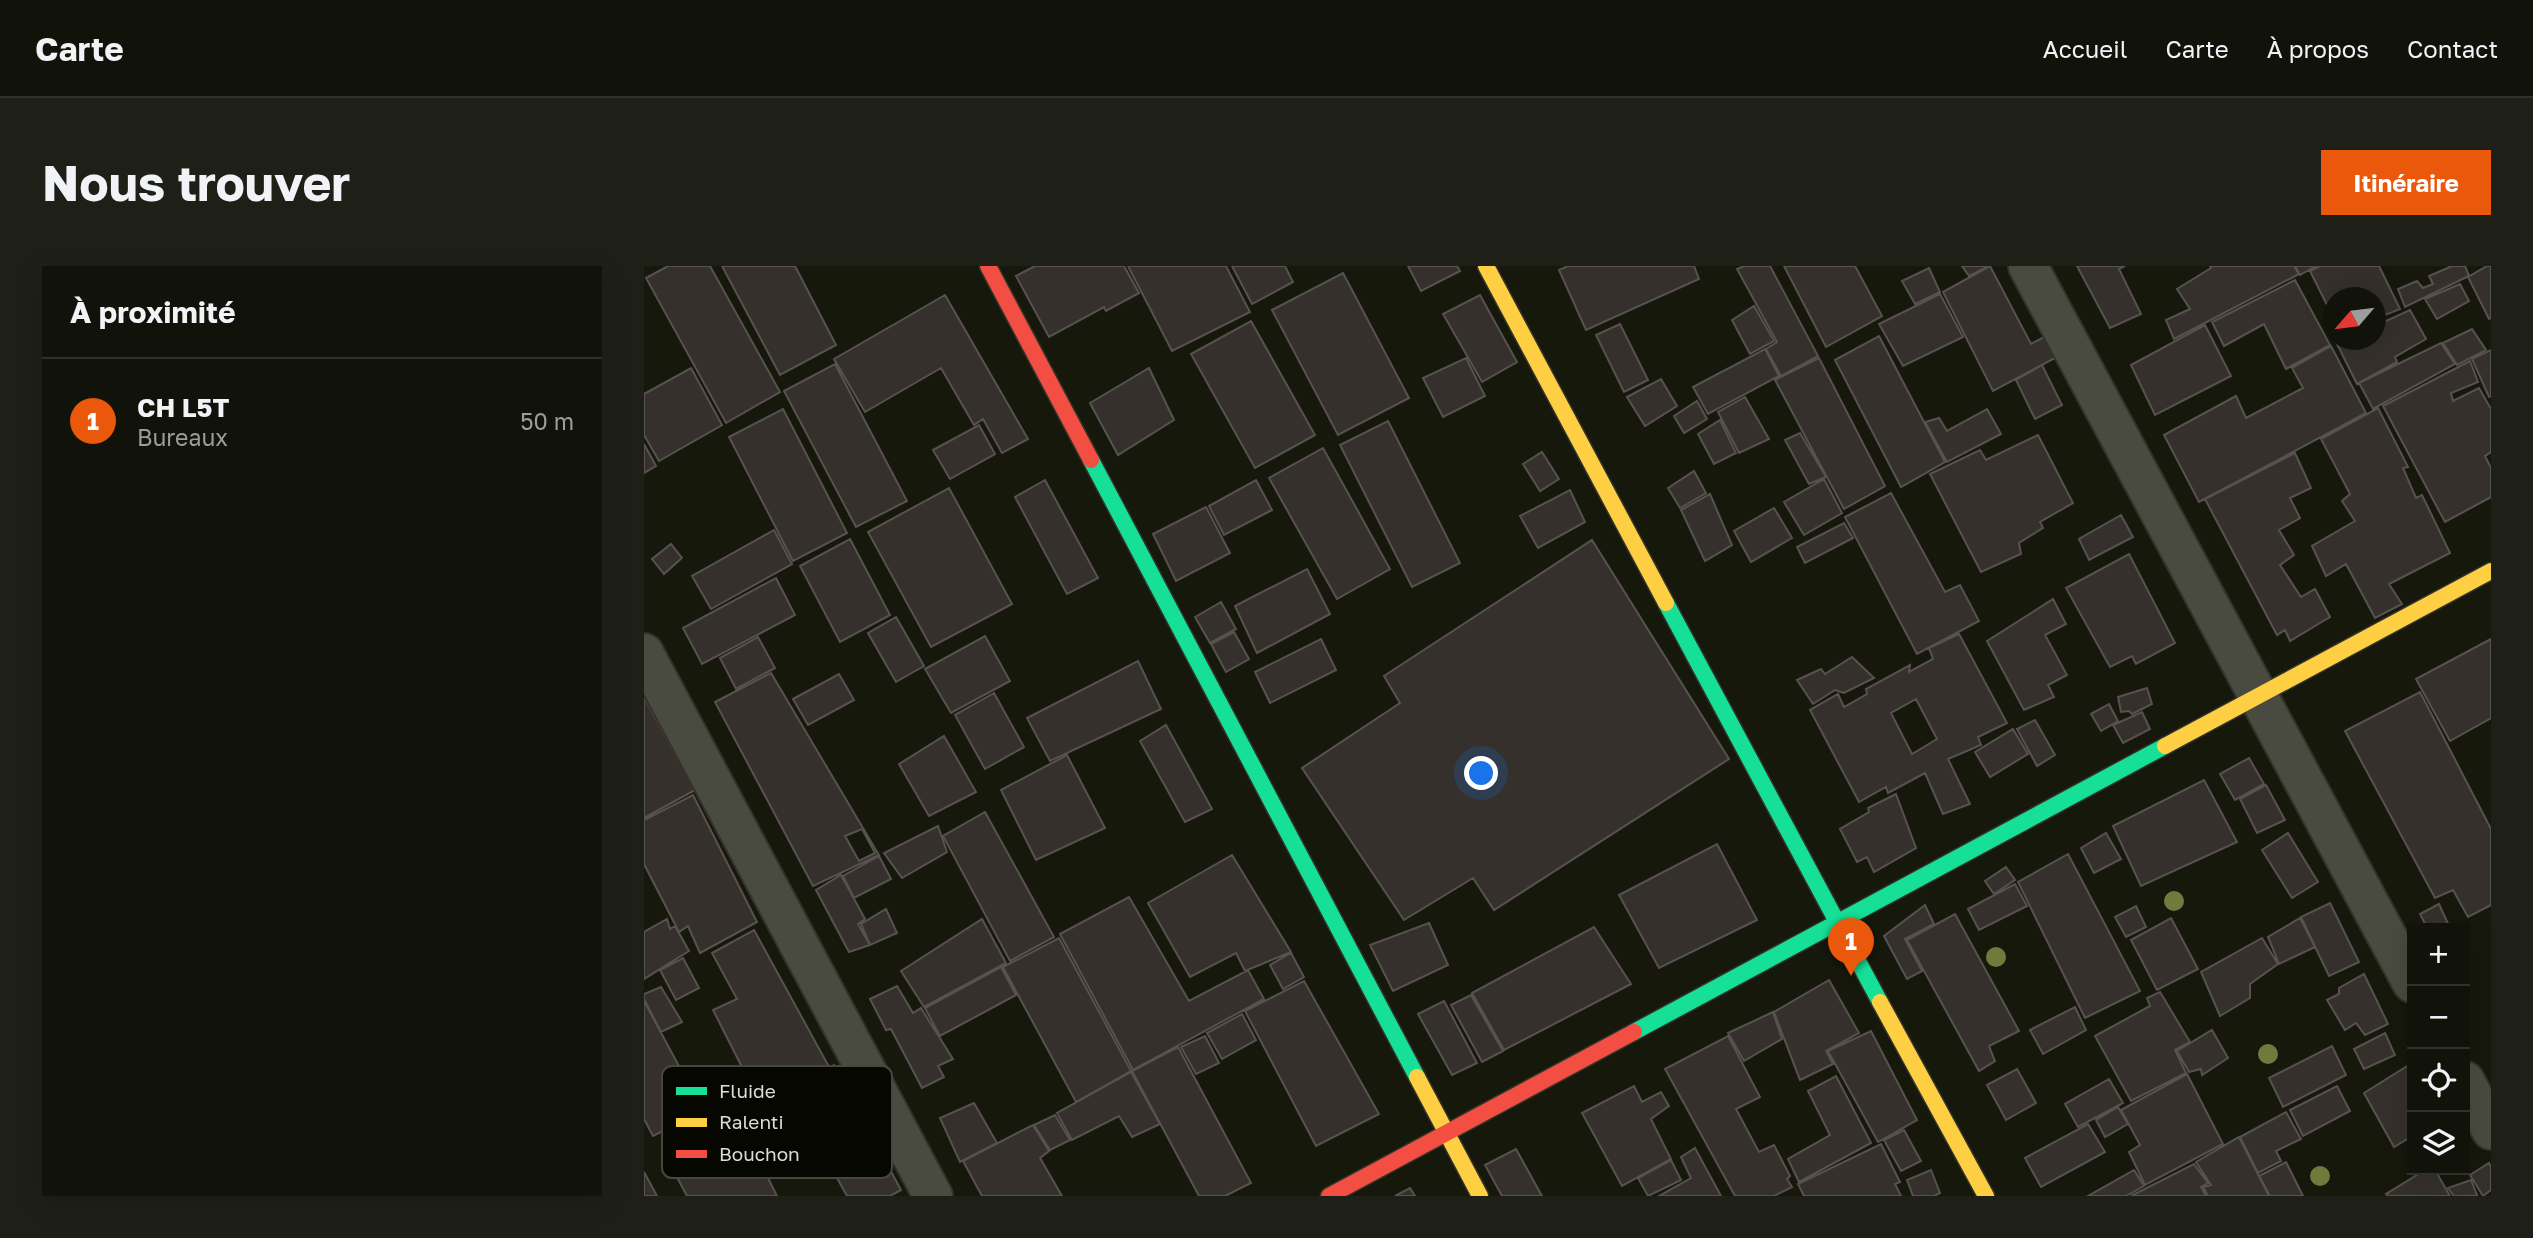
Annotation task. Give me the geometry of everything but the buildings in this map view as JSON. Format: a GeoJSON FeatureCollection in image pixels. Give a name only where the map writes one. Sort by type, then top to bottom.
{"type":"FeatureCollection","features":[{"type":"Feature","properties":{"kind":"street"},"geometry":{"type":"LineString","coordinates":[[988,266],[1480,1196]]}},
{"type":"Feature","properties":{"kind":"street"},"geometry":{"type":"LineString","coordinates":[[1486,266],[1986,1196]]}},
{"type":"Feature","properties":{"kind":"street"},"geometry":{"type":"LineString","coordinates":[[2028,266],[2407,974]]}},
{"type":"Feature","properties":{"kind":"street"},"geometry":{"type":"LineString","coordinates":[[1329,1196],[2491,571]]}},
{"type":"Feature","properties":{"kind":"street"},"geometry":{"type":"LineString","coordinates":[[644,653],[864,1066]]}},
{"type":"Feature","properties":{"kind":"street"},"geometry":{"type":"LineString","coordinates":[[2470,1090],[2491,1130]]}},
{"type":"Feature","properties":{"kind":"street"},"geometry":{"type":"LineString","coordinates":[[892,1119],[933,1196]]}},
{"type":"Feature","properties":{"kind":"traffic: fast"},"geometry":{"type":"LineString","coordinates":[[1091,460],[1417,1077]]}},
{"type":"Feature","properties":{"kind":"traffic: fast"},"geometry":{"type":"LineString","coordinates":[[1666,603],[1880,1002]]}},
{"type":"Feature","properties":{"kind":"traffic: fast"},"geometry":{"type":"LineString","coordinates":[[1634,1032],[2165,746]]}},
{"type":"Feature","properties":{"kind":"traffic: slow"},"geometry":{"type":"LineString","coordinates":[[1486,266],[1666,603]]}},
{"type":"Feature","properties":{"kind":"traffic: slow"},"geometry":{"type":"LineString","coordinates":[[2165,746],[2491,571]]}},
{"type":"Feature","properties":{"kind":"traffic: slow"},"geometry":{"type":"LineString","coordinates":[[1880,1002],[1986,1196]]}},
{"type":"Feature","properties":{"kind":"traffic: slow"},"geometry":{"type":"LineString","coordinates":[[1417,1077],[1480,1196]]}},
{"type":"Feature","properties":{"kind":"traffic: jam"},"geometry":{"type":"LineString","coordinates":[[988,266],[1091,460]]}},
{"type":"Feature","properties":{"kind":"traffic: jam"},"geometry":{"type":"LineString","coordinates":[[1329,1196],[1634,1032]]}},
{"type":"Feature","properties":{"kind":"place","name":"CH L5T"},"geometry":{"type":"Point","coordinates":[1851,976]}}]}
